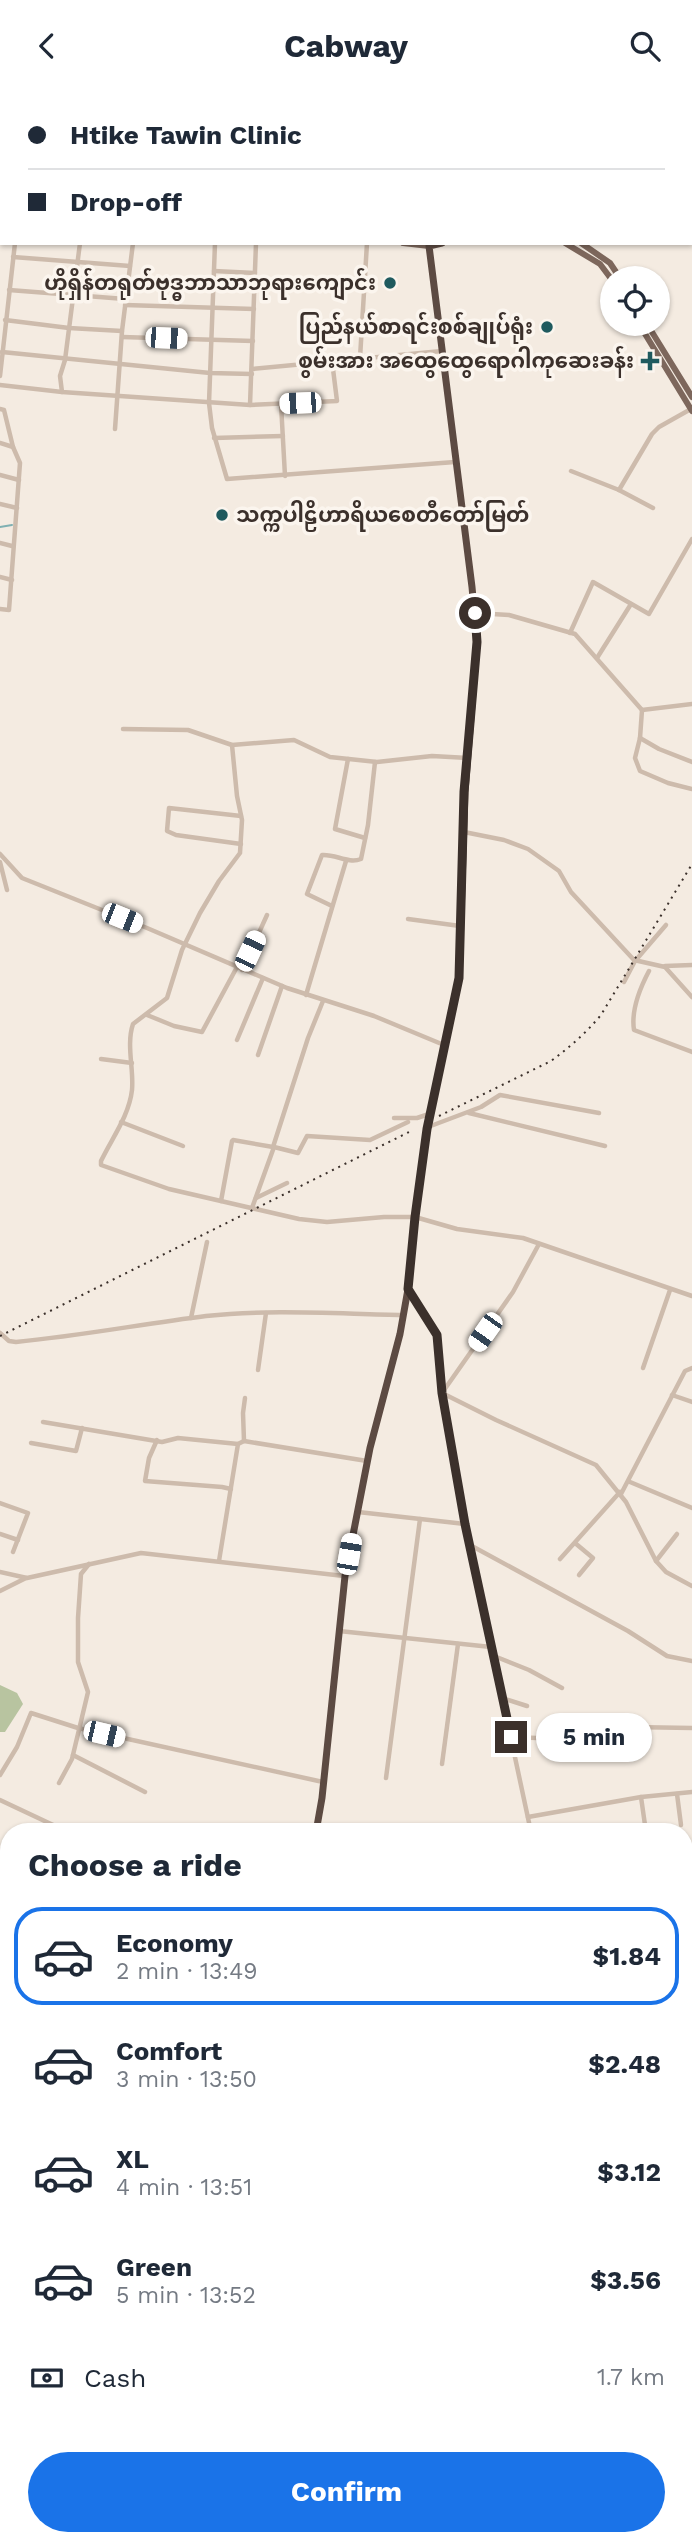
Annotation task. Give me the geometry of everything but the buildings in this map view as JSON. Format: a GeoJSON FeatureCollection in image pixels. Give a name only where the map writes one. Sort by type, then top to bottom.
{"type":"FeatureCollection","features":[{"type":"Feature","properties":{"kind":"highway"},"geometry":{"type":"LineString","coordinates":[[317,1823],[345,1576],[367,1461],[400,1334],[427,1128],[458,985],[463,832],[477,642],[429,245]]}},
{"type":"Feature","properties":{"kind":"main road"},"geometry":{"type":"LineString","coordinates":[[584,246],[612,266]]}},
{"type":"Feature","properties":{"kind":"main road"},"geometry":{"type":"LineString","coordinates":[[584,246],[602,266]]}},
{"type":"Feature","properties":{"kind":"main road"},"geometry":{"type":"LineString","coordinates":[[646,336],[692,410]]}},
{"type":"Feature","properties":{"kind":"main road"},"geometry":{"type":"LineString","coordinates":[[654,336],[692,397]]}},
{"type":"Feature","properties":{"kind":"street"},"geometry":{"type":"LineString","coordinates":[[0,376],[15,245]]}},
{"type":"Feature","properties":{"kind":"street"},"geometry":{"type":"LineString","coordinates":[[62,392],[60,376],[65,360],[80,245]]}},
{"type":"Feature","properties":{"kind":"street"},"geometry":{"type":"LineString","coordinates":[[116,429],[116,396],[133,245]]}},
{"type":"Feature","properties":{"kind":"street"},"geometry":{"type":"LineString","coordinates":[[215,245],[209,403],[215,438],[227,479],[455,462]]}},
{"type":"Feature","properties":{"kind":"street"},"geometry":{"type":"LineString","coordinates":[[250,405],[256,245]]}},
{"type":"Feature","properties":{"kind":"street"},"geometry":{"type":"LineString","coordinates":[[360,358],[368,245]]}},
{"type":"Feature","properties":{"kind":"street"},"geometry":{"type":"LineString","coordinates":[[13,257],[130,266]]}},
{"type":"Feature","properties":{"kind":"street"},"geometry":{"type":"LineString","coordinates":[[214,271],[255,273]]}},
{"type":"Feature","properties":{"kind":"street"},"geometry":{"type":"LineString","coordinates":[[9,290],[73,294],[125,302],[254,309]]}},
{"type":"Feature","properties":{"kind":"street"},"geometry":{"type":"LineString","coordinates":[[5,320],[122,334],[253,341]]}},
{"type":"Feature","properties":{"kind":"street"},"geometry":{"type":"LineString","coordinates":[[2,352],[210,373],[442,351]]}},
{"type":"Feature","properties":{"kind":"street"},"geometry":{"type":"LineString","coordinates":[[0,385],[250,405],[337,401],[332,361]]}},
{"type":"Feature","properties":{"kind":"street"},"geometry":{"type":"LineString","coordinates":[[281,404],[285,476]]}},
{"type":"Feature","properties":{"kind":"street"},"geometry":{"type":"LineString","coordinates":[[0,409],[4,410],[20,463],[9,610],[0,608]]}},
{"type":"Feature","properties":{"kind":"street"},"geometry":{"type":"LineString","coordinates":[[619,490],[652,434],[659,427],[692,410]]}},
{"type":"Feature","properties":{"kind":"street"},"geometry":{"type":"LineString","coordinates":[[215,438],[283,436]]}},
{"type":"Feature","properties":{"kind":"street"},"geometry":{"type":"LineString","coordinates":[[0,443],[13,447]]}},
{"type":"Feature","properties":{"kind":"street"},"geometry":{"type":"LineString","coordinates":[[571,471],[619,490],[653,508]]}},
{"type":"Feature","properties":{"kind":"street"},"geometry":{"type":"LineString","coordinates":[[0,475],[20,481]]}},
{"type":"Feature","properties":{"kind":"street"},"geometry":{"type":"LineString","coordinates":[[0,504],[17,508]]}},
{"type":"Feature","properties":{"kind":"street"},"geometry":{"type":"LineString","coordinates":[[570,632],[593,582],[649,614],[692,539]]}},
{"type":"Feature","properties":{"kind":"street"},"geometry":{"type":"LineString","coordinates":[[0,543],[12,546]]}},
{"type":"Feature","properties":{"kind":"street"},"geometry":{"type":"LineString","coordinates":[[0,577],[12,580]]}},
{"type":"Feature","properties":{"kind":"street"},"geometry":{"type":"LineString","coordinates":[[597,659],[631,604]]}},
{"type":"Feature","properties":{"kind":"street"},"geometry":{"type":"LineString","coordinates":[[475,613],[509,615],[575,634],[642,710],[635,758],[640,771],[668,783],[692,789]]}},
{"type":"Feature","properties":{"kind":"street"},"geometry":{"type":"LineString","coordinates":[[642,710],[692,703]]}},
{"type":"Feature","properties":{"kind":"street"},"geometry":{"type":"LineString","coordinates":[[123,729],[188,730],[232,745],[294,740],[330,757],[375,762],[432,756],[468,758]]}},
{"type":"Feature","properties":{"kind":"street"},"geometry":{"type":"LineString","coordinates":[[640,738],[692,762]]}},
{"type":"Feature","properties":{"kind":"street"},"geometry":{"type":"LineString","coordinates":[[232,745],[241,816],[240,853],[219,881],[185,944],[167,998],[132,1028],[132,1092],[121,1122],[101,1161],[103,1167],[169,1189],[299,1219],[327,1222],[415,1217],[457,1229],[523,1238],[692,1296]]}},
{"type":"Feature","properties":{"kind":"street"},"geometry":{"type":"LineString","coordinates":[[348,759],[335,829],[365,838]]}},
{"type":"Feature","properties":{"kind":"street"},"geometry":{"type":"LineString","coordinates":[[332,906],[307,894],[322,855],[359,861],[368,825],[375,762]]}},
{"type":"Feature","properties":{"kind":"street"},"geometry":{"type":"LineString","coordinates":[[241,816],[169,808],[167,831],[176,835],[241,844]]}},
{"type":"Feature","properties":{"kind":"street"},"geometry":{"type":"LineString","coordinates":[[463,832],[504,840],[528,849],[559,871],[579,901],[635,961],[643,964],[652,962],[665,967],[692,965]]}},
{"type":"Feature","properties":{"kind":"street"},"geometry":{"type":"LineString","coordinates":[[0,854],[22,879],[282,986],[374,1016],[445,1045]]}},
{"type":"Feature","properties":{"kind":"street"},"geometry":{"type":"LineString","coordinates":[[306,995],[346,861]]}},
{"type":"Feature","properties":{"kind":"street"},"geometry":{"type":"LineString","coordinates":[[0,862],[7,890],[0,887]]}},
{"type":"Feature","properties":{"kind":"street"},"geometry":{"type":"LineString","coordinates":[[146,1014],[174,1026],[202,1032],[267,915]]}},
{"type":"Feature","properties":{"kind":"street"},"geometry":{"type":"LineString","coordinates":[[408,919],[461,926]]}},
{"type":"Feature","properties":{"kind":"street"},"geometry":{"type":"LineString","coordinates":[[624,982],[635,961],[666,925]]}},
{"type":"Feature","properties":{"kind":"street"},"geometry":{"type":"LineString","coordinates":[[665,967],[692,997]]}},
{"type":"Feature","properties":{"kind":"street"},"geometry":{"type":"LineString","coordinates":[[649,971],[639,989],[633,1019],[634,1030],[691,1049]]}},
{"type":"Feature","properties":{"kind":"street"},"geometry":{"type":"LineString","coordinates":[[237,1040],[263,978]]}},
{"type":"Feature","properties":{"kind":"street"},"geometry":{"type":"LineString","coordinates":[[258,1055],[282,986]]}},
{"type":"Feature","properties":{"kind":"street"},"geometry":{"type":"LineString","coordinates":[[252,1208],[323,1000]]}},
{"type":"Feature","properties":{"kind":"street"},"geometry":{"type":"LineString","coordinates":[[101,1059],[132,1063]]}},
{"type":"Feature","properties":{"kind":"street"},"geometry":{"type":"LineString","coordinates":[[427,1128],[468,1112],[500,1095],[599,1113]]}},
{"type":"Feature","properties":{"kind":"street"},"geometry":{"type":"LineString","coordinates":[[468,1112],[604,1146]]}},
{"type":"Feature","properties":{"kind":"street"},"geometry":{"type":"LineString","coordinates":[[394,1118],[417,1118],[430,1114]]}},
{"type":"Feature","properties":{"kind":"street"},"geometry":{"type":"LineString","coordinates":[[121,1122],[183,1146]]}},
{"type":"Feature","properties":{"kind":"street"},"geometry":{"type":"LineString","coordinates":[[221,1201],[233,1140],[298,1153],[306,1136],[370,1140],[408,1122]]}},
{"type":"Feature","properties":{"kind":"street"},"geometry":{"type":"LineString","coordinates":[[255,1199],[288,1183]]}},
{"type":"Feature","properties":{"kind":"street"},"geometry":{"type":"LineString","coordinates":[[191,1318],[207,1242]]}},
{"type":"Feature","properties":{"kind":"street"},"geometry":{"type":"LineString","coordinates":[[442,1393],[513,1292],[540,1244]]}},
{"type":"Feature","properties":{"kind":"street"},"geometry":{"type":"LineString","coordinates":[[408,1289],[437,1335],[442,1393],[465,1524],[529,1823]]}},
{"type":"Feature","properties":{"kind":"street"},"geometry":{"type":"LineString","coordinates":[[643,1368],[670,1290]]}},
{"type":"Feature","properties":{"kind":"street"},"geometry":{"type":"LineString","coordinates":[[258,1370],[266,1313]]}},
{"type":"Feature","properties":{"kind":"street"},"geometry":{"type":"LineString","coordinates":[[0,1333],[3,1341],[16,1342],[191,1318],[266,1313],[403,1315]]}},
{"type":"Feature","properties":{"kind":"street"},"geometry":{"type":"LineString","coordinates":[[560,1559],[630,1482],[685,1371],[692,1369]]}},
{"type":"Feature","properties":{"kind":"street"},"geometry":{"type":"LineString","coordinates":[[442,1393],[596,1465],[620,1493],[656,1561],[666,1572],[691,1584]]}},
{"type":"Feature","properties":{"kind":"street"},"geometry":{"type":"LineString","coordinates":[[672,1395],[692,1402]]}},
{"type":"Feature","properties":{"kind":"street"},"geometry":{"type":"LineString","coordinates":[[244,1441],[245,1398]]}},
{"type":"Feature","properties":{"kind":"street"},"geometry":{"type":"LineString","coordinates":[[43,1422],[162,1442],[178,1438],[238,1444],[244,1441],[367,1461]]}},
{"type":"Feature","properties":{"kind":"street"},"geometry":{"type":"LineString","coordinates":[[31,1443],[76,1451],[82,1428]]}},
{"type":"Feature","properties":{"kind":"street"},"geometry":{"type":"LineString","coordinates":[[157,1440],[149,1458],[145,1481],[231,1489]]}},
{"type":"Feature","properties":{"kind":"street"},"geometry":{"type":"LineString","coordinates":[[219,1562],[238,1444]]}},
{"type":"Feature","properties":{"kind":"street"},"geometry":{"type":"LineString","coordinates":[[630,1482],[692,1508]]}},
{"type":"Feature","properties":{"kind":"street"},"geometry":{"type":"LineString","coordinates":[[0,1503],[27,1513],[13,1552]]}},
{"type":"Feature","properties":{"kind":"street"},"geometry":{"type":"LineString","coordinates":[[357,1512],[465,1524]]}},
{"type":"Feature","properties":{"kind":"street"},"geometry":{"type":"LineString","coordinates":[[386,1778],[420,1519]]}},
{"type":"Feature","properties":{"kind":"street"},"geometry":{"type":"LineString","coordinates":[[0,1534],[18,1540]]}},
{"type":"Feature","properties":{"kind":"street"},"geometry":{"type":"LineString","coordinates":[[656,1561],[677,1534]]}},
{"type":"Feature","properties":{"kind":"street"},"geometry":{"type":"LineString","coordinates":[[575,1543],[593,1558],[579,1575]]}},
{"type":"Feature","properties":{"kind":"street"},"geometry":{"type":"LineString","coordinates":[[470,1544],[628,1631],[667,1656],[692,1661]]}},
{"type":"Feature","properties":{"kind":"street"},"geometry":{"type":"LineString","coordinates":[[0,1591],[27,1578],[141,1553],[345,1576]]}},
{"type":"Feature","properties":{"kind":"street"},"geometry":{"type":"LineString","coordinates":[[59,1783],[73,1755],[88,1692],[78,1662],[81,1574],[90,1563]]}},
{"type":"Feature","properties":{"kind":"street"},"geometry":{"type":"LineString","coordinates":[[0,1572],[27,1578]]}},
{"type":"Feature","properties":{"kind":"street"},"geometry":{"type":"LineString","coordinates":[[339,1630],[491,1647]]}},
{"type":"Feature","properties":{"kind":"street"},"geometry":{"type":"LineString","coordinates":[[442,1764],[458,1644]]}},
{"type":"Feature","properties":{"kind":"street"},"geometry":{"type":"LineString","coordinates":[[493,1656],[529,1670],[562,1688]]}},
{"type":"Feature","properties":{"kind":"street"},"geometry":{"type":"LineString","coordinates":[[502,1698],[527,1706]]}},
{"type":"Feature","properties":{"kind":"street"},"geometry":{"type":"LineString","coordinates":[[0,1775],[17,1747],[31,1713],[78,1728],[324,1783]]}},
{"type":"Feature","properties":{"kind":"street"},"geometry":{"type":"LineString","coordinates":[[511,1737],[614,1741],[631,1727],[692,1728]]}},
{"type":"Feature","properties":{"kind":"street"},"geometry":{"type":"LineString","coordinates":[[73,1755],[145,1792]]}},
{"type":"Feature","properties":{"kind":"street"},"geometry":{"type":"LineString","coordinates":[[528,1817],[641,1797],[692,1792]]}},
{"type":"Feature","properties":{"kind":"street"},"geometry":{"type":"LineString","coordinates":[[677,1794],[681,1823]]}},
{"type":"Feature","properties":{"kind":"street"},"geometry":{"type":"LineString","coordinates":[[641,1797],[645,1823]]}},
{"type":"Feature","properties":{"kind":"street"},"geometry":{"type":"LineString","coordinates":[[0,1800],[49,1823]]}},
{"type":"Feature","properties":{"kind":"green space"},"geometry":{"type":"Polygon","coordinates":[[[0,1685],[17,1693],[23,1704],[5,1732],[0,1732],[0,1685]]]}},
{"type":"Feature","properties":{"kind":"waterway"},"geometry":{"type":"LineString","coordinates":[[0,527],[12,525]]}},
{"type":"Feature","properties":{"kind":"railway"},"geometry":{"type":"LineString","coordinates":[[439,1116],[551,1061],[584,1034],[601,1015],[692,864]]}},
{"type":"Feature","properties":{"kind":"railway"},"geometry":{"type":"LineString","coordinates":[[0,1336],[411,1131]]}},
{"type":"Feature","properties":{"kind":"place","name":"ဟိုရှိန်တရုတ်ဗုဒ္ဓဘာသာဘုရားကျောင်း"},"geometry":{"type":"Point","coordinates":[390,283]}},
{"type":"Feature","properties":{"kind":"place","name":"ပြည်နယ်စာရင်းစစ်ချုပ်ရုံး"},"geometry":{"type":"Point","coordinates":[547,327]}},
{"type":"Feature","properties":{"kind":"place","name":"စွမ်းအား အထွေထွေရောဂါကုဆေးခန်း"},"geometry":{"type":"Point","coordinates":[650,361]}},
{"type":"Feature","properties":{"kind":"place","name":"သက္ကပါဠိဟာရိယစေတီတော်မြတ်"},"geometry":{"type":"Point","coordinates":[222,515]}},
{"type":"Feature","properties":{"kind":"route"},"geometry":{"type":"LineString","coordinates":[[475,613],[477,642],[464,792],[459,978],[427,1129],[408,1289],[437,1335],[442,1393],[465,1524],[511,1737]]}}]}
